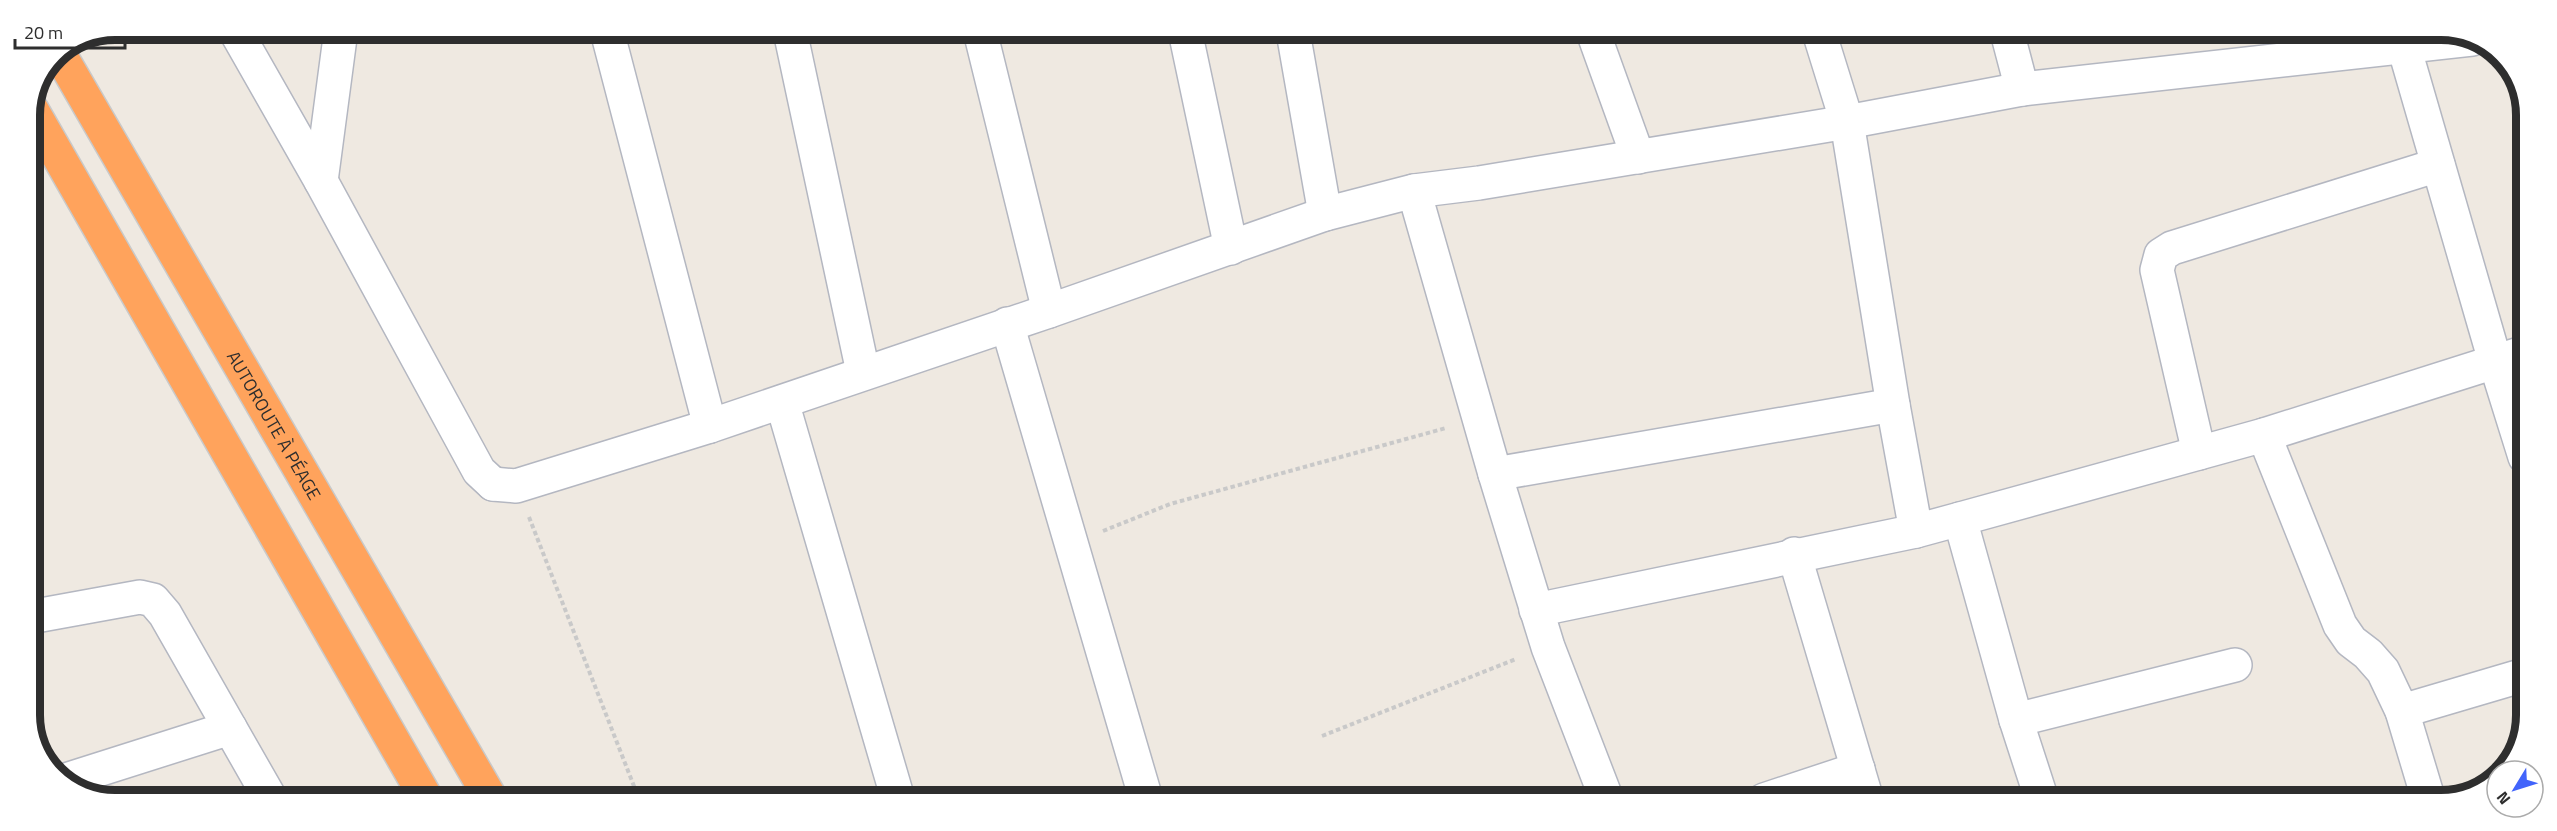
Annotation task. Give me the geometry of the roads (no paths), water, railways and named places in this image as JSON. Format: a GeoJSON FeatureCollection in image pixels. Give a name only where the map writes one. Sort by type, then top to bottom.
{"type":"FeatureCollection","features":[{"type":"Feature","properties":{"kind":"highway","name":"AUTOROUTE À PÉAGE"},"geometry":{"type":"LineString","coordinates":[[64,60],[486,790]]}},
{"type":"Feature","properties":{"kind":"highway"},"geometry":{"type":"LineString","coordinates":[[40,124],[421,790]]}},
{"type":"Feature","properties":{"kind":"street"},"geometry":{"type":"LineString","coordinates":[[241,40],[321,181],[479,471],[504,485],[710,426],[1325,214],[1414,191],[1479,183],[1847,122],[2022,89],[2402,40],[2516,428]]}},
{"type":"Feature","properties":{"kind":"street"},"geometry":{"type":"LineString","coordinates":[[321,181],[340,40]]}},
{"type":"Feature","properties":{"kind":"street"},"geometry":{"type":"LineString","coordinates":[[609,40],[710,426]]}},
{"type":"Feature","properties":{"kind":"street"},"geometry":{"type":"LineString","coordinates":[[792,40],[863,372]]}},
{"type":"Feature","properties":{"kind":"street"},"geometry":{"type":"LineString","coordinates":[[982,40],[1049,311]]}},
{"type":"Feature","properties":{"kind":"street"},"geometry":{"type":"LineString","coordinates":[[1187,40],[1231,248]]}},
{"type":"Feature","properties":{"kind":"street"},"geometry":{"type":"LineString","coordinates":[[1294,40],[1325,214]]}},
{"type":"Feature","properties":{"kind":"street"},"geometry":{"type":"LineString","coordinates":[[1596,40],[1638,157]]}},
{"type":"Feature","properties":{"kind":"street"},"geometry":{"type":"LineString","coordinates":[[1821,40],[1847,122],[1916,531]]}},
{"type":"Feature","properties":{"kind":"street"},"geometry":{"type":"LineString","coordinates":[[2009,40],[2022,89]]}},
{"type":"Feature","properties":{"kind":"street"},"geometry":{"type":"LineString","coordinates":[[2199,453],[2157,270],[2161,255],[2172,248],[2438,165]]}},
{"type":"Feature","properties":{"kind":"street"},"geometry":{"type":"LineString","coordinates":[[1414,191],[1536,610],[1603,790]]}},
{"type":"Feature","properties":{"kind":"street"},"geometry":{"type":"LineString","coordinates":[[1007,324],[1143,790]]}},
{"type":"Feature","properties":{"kind":"street"},"geometry":{"type":"LineString","coordinates":[[1536,610],[1794,554],[1916,531],[2264,435],[2516,355]]}},
{"type":"Feature","properties":{"kind":"street"},"geometry":{"type":"LineString","coordinates":[[782,402],[895,790]]}},
{"type":"Feature","properties":{"kind":"street"},"geometry":{"type":"LineString","coordinates":[[1495,474],[1893,405]]}},
{"type":"Feature","properties":{"kind":"street"},"geometry":{"type":"LineString","coordinates":[[2264,435],[2340,625],[2351,641],[2368,654],[2383,671],[2402,711],[2426,790]]}},
{"type":"Feature","properties":{"kind":"street"},"geometry":{"type":"LineString","coordinates":[[1960,519],[2016,720],[2038,790]]}},
{"type":"Feature","properties":{"kind":"street"},"geometry":{"type":"LineString","coordinates":[[1794,554],[1864,790]]}},
{"type":"Feature","properties":{"kind":"street"},"geometry":{"type":"LineString","coordinates":[[41,615],[140,597],[153,600],[165,614],[265,790]]}},
{"type":"Feature","properties":{"kind":"street"},"geometry":{"type":"LineString","coordinates":[[2016,720],[2235,665]]}},
{"type":"Feature","properties":{"kind":"street"},"geometry":{"type":"LineString","coordinates":[[2402,711],[2516,677]]}},
{"type":"Feature","properties":{"kind":"street"},"geometry":{"type":"LineString","coordinates":[[73,778],[230,728]]}},
{"type":"Feature","properties":{"kind":"street"},"geometry":{"type":"LineString","coordinates":[[1794,790],[1858,769]]}}]}
